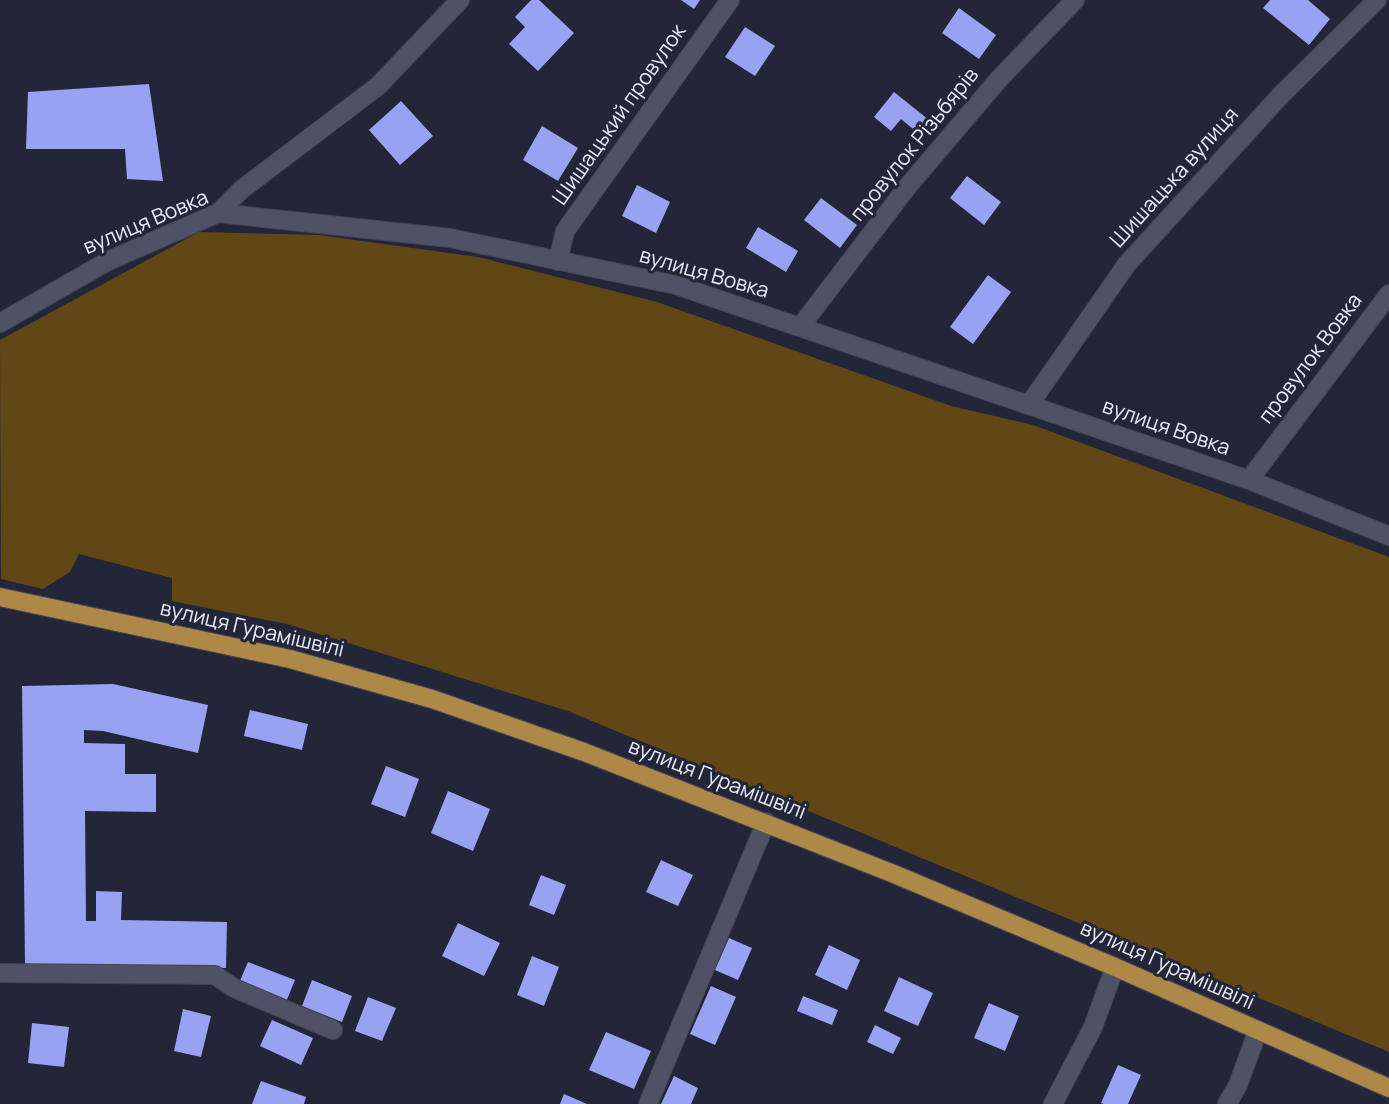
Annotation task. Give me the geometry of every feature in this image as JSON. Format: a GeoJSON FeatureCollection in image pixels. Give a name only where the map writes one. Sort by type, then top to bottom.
{"type":"FeatureCollection","features":[{"type":"Feature","properties":{"kind":"main road","name":"вулиця Гурамішвілі"},"geometry":{"type":"LineString","coordinates":[[0,597],[290,659],[432,699],[584,752],[766,822],[1115,967],[1389,1088]]}},
{"type":"Feature","properties":{"kind":"street"},"geometry":{"type":"LineString","coordinates":[[218,213],[241,190],[378,86],[460,0]]}},
{"type":"Feature","properties":{"kind":"street","name":"Шишацький провулок"},"geometry":{"type":"LineString","coordinates":[[558,261],[565,231],[730,0]]}},
{"type":"Feature","properties":{"kind":"street","name":"провулок Різьбярів"},"geometry":{"type":"LineString","coordinates":[[800,327],[916,177],[999,79],[1075,0]]}},
{"type":"Feature","properties":{"kind":"street","name":"Шишацька вулиця"},"geometry":{"type":"LineString","coordinates":[[1029,405],[1127,264],[1280,96],[1377,0]]}},
{"type":"Feature","properties":{"kind":"street","name":"вулиця Вовка"},"geometry":{"type":"LineString","coordinates":[[0,323],[108,261],[218,213],[450,238],[676,285],[1249,480],[1389,536]]}},
{"type":"Feature","properties":{"kind":"street","name":"провулок Вовка"},"geometry":{"type":"LineString","coordinates":[[1249,480],[1389,294]]}},
{"type":"Feature","properties":{"kind":"street"},"geometry":{"type":"LineString","coordinates":[[648,1104],[766,822]]}},
{"type":"Feature","properties":{"kind":"street"},"geometry":{"type":"LineString","coordinates":[[1053,1104],[1093,1027],[1115,967]]}},
{"type":"Feature","properties":{"kind":"street"},"geometry":{"type":"LineString","coordinates":[[0,973],[215,975],[234,988],[333,1030]]}},
{"type":"Feature","properties":{"kind":"street"},"geometry":{"type":"LineString","coordinates":[[1227,1104],[1238,1085],[1258,1030]]}},
{"type":"Feature","properties":{"kind":"shaded area"},"geometry":{"type":"Polygon","coordinates":[[[199,232],[319,235],[478,257],[657,302],[951,406],[1033,425],[1389,557],[1389,1052],[568,711],[287,624],[172,601],[172,578],[79,554],[70,572],[43,589],[1,579],[0,340],[199,232]]]}},
{"type":"Feature","properties":{"kind":"building"},"geometry":{"type":"Polygon","coordinates":[[[531,0],[539,0],[574,33],[538,71],[509,44],[525,27],[515,17],[531,0]]]}},
{"type":"Feature","properties":{"kind":"building"},"geometry":{"type":"Polygon","coordinates":[[[681,0],[700,0],[694,9],[681,0]]]}},
{"type":"Feature","properties":{"kind":"building"},"geometry":{"type":"Polygon","coordinates":[[[1270,0],[1308,0],[1330,19],[1309,45],[1263,8],[1270,0]]]}},
{"type":"Feature","properties":{"kind":"building"},"geometry":{"type":"Polygon","coordinates":[[[959,8],[996,35],[979,59],[942,33],[959,8]]]}},
{"type":"Feature","properties":{"kind":"building"},"geometry":{"type":"Polygon","coordinates":[[[745,27],[775,46],[755,76],[725,57],[745,27]]]}},
{"type":"Feature","properties":{"kind":"building"},"geometry":{"type":"Polygon","coordinates":[[[149,84],[163,181],[127,179],[125,149],[26,149],[28,92],[149,84]]]}},
{"type":"Feature","properties":{"kind":"building"},"geometry":{"type":"Polygon","coordinates":[[[894,92],[929,120],[919,134],[901,119],[891,131],[874,117],[894,92]]]}},
{"type":"Feature","properties":{"kind":"building"},"geometry":{"type":"Polygon","coordinates":[[[401,101],[433,136],[400,165],[369,130],[401,101]]]}},
{"type":"Feature","properties":{"kind":"building"},"geometry":{"type":"Polygon","coordinates":[[[542,126],[578,148],[558,181],[523,160],[542,126]]]}},
{"type":"Feature","properties":{"kind":"building"},"geometry":{"type":"Polygon","coordinates":[[[967,176],[1001,202],[984,225],[950,198],[967,176]]]}},
{"type":"Feature","properties":{"kind":"building"},"geometry":{"type":"Polygon","coordinates":[[[637,185],[670,202],[656,233],[622,216],[637,185]]]}},
{"type":"Feature","properties":{"kind":"building"},"geometry":{"type":"Polygon","coordinates":[[[821,198],[857,225],[840,248],[804,220],[821,198]]]}},
{"type":"Feature","properties":{"kind":"building"},"geometry":{"type":"Polygon","coordinates":[[[758,227],[798,251],[786,272],[746,248],[758,227]]]}},
{"type":"Feature","properties":{"kind":"building"},"geometry":{"type":"Polygon","coordinates":[[[988,275],[1011,292],[973,344],[950,327],[988,275]]]}},
{"type":"Feature","properties":{"kind":"building"},"geometry":{"type":"Polygon","coordinates":[[[113,684],[208,705],[198,753],[103,731],[84,730],[84,743],[125,744],[125,774],[156,774],[156,812],[85,811],[86,921],[96,921],[96,891],[122,892],[121,920],[227,922],[226,968],[25,965],[22,686],[113,684]]]}},
{"type":"Feature","properties":{"kind":"building"},"geometry":{"type":"Polygon","coordinates":[[[250,710],[308,724],[302,750],[244,736],[250,710]]]}},
{"type":"Feature","properties":{"kind":"building"},"geometry":{"type":"Polygon","coordinates":[[[386,766],[419,779],[405,817],[371,804],[386,766]]]}},
{"type":"Feature","properties":{"kind":"building"},"geometry":{"type":"Polygon","coordinates":[[[448,791],[490,809],[473,851],[431,833],[448,791]]]}},
{"type":"Feature","properties":{"kind":"building"},"geometry":{"type":"Polygon","coordinates":[[[661,860],[693,875],[678,906],[646,892],[661,860]]]}},
{"type":"Feature","properties":{"kind":"building"},"geometry":{"type":"Polygon","coordinates":[[[541,875],[566,885],[554,915],[529,905],[541,875]]]}},
{"type":"Feature","properties":{"kind":"building"},"geometry":{"type":"Polygon","coordinates":[[[458,923],[500,943],[484,976],[442,956],[458,923]]]}},
{"type":"Feature","properties":{"kind":"building"},"geometry":{"type":"Polygon","coordinates":[[[729,938],[752,948],[738,980],[715,970],[729,938]]]}},
{"type":"Feature","properties":{"kind":"building"},"geometry":{"type":"Polygon","coordinates":[[[829,945],[860,960],[847,990],[815,975],[829,945]]]}},
{"type":"Feature","properties":{"kind":"building"},"geometry":{"type":"Polygon","coordinates":[[[532,956],[559,967],[544,1006],[517,995],[532,956]]]}},
{"type":"Feature","properties":{"kind":"building"},"geometry":{"type":"Polygon","coordinates":[[[248,962],[295,980],[286,1002],[239,983],[248,962]]]}},
{"type":"Feature","properties":{"kind":"building"},"geometry":{"type":"Polygon","coordinates":[[[899,977],[933,993],[918,1026],[884,1011],[899,977]]]}},
{"type":"Feature","properties":{"kind":"building"},"geometry":{"type":"Polygon","coordinates":[[[312,980],[352,996],[342,1022],[302,1006],[312,980]]]}},
{"type":"Feature","properties":{"kind":"building"},"geometry":{"type":"Polygon","coordinates":[[[711,986],[736,997],[715,1045],[690,1034],[711,986]]]}},
{"type":"Feature","properties":{"kind":"building"},"geometry":{"type":"Polygon","coordinates":[[[803,996],[838,1010],[832,1025],[797,1011],[803,996]]]}},
{"type":"Feature","properties":{"kind":"building"},"geometry":{"type":"Polygon","coordinates":[[[368,997],[396,1008],[382,1041],[355,1031],[368,997]]]}},
{"type":"Feature","properties":{"kind":"building"},"geometry":{"type":"Polygon","coordinates":[[[989,1003],[1019,1016],[1005,1051],[974,1038],[989,1003]]]}},
{"type":"Feature","properties":{"kind":"building"},"geometry":{"type":"Polygon","coordinates":[[[183,1009],[211,1016],[201,1057],[174,1051],[183,1009]]]}},
{"type":"Feature","properties":{"kind":"building"},"geometry":{"type":"Polygon","coordinates":[[[272,1020],[313,1038],[301,1065],[260,1046],[272,1020]]]}},
{"type":"Feature","properties":{"kind":"building"},"geometry":{"type":"Polygon","coordinates":[[[32,1023],[69,1027],[64,1067],[28,1063],[32,1023]]]}},
{"type":"Feature","properties":{"kind":"building"},"geometry":{"type":"Polygon","coordinates":[[[875,1025],[901,1038],[893,1054],[867,1042],[875,1025]]]}},
{"type":"Feature","properties":{"kind":"building"},"geometry":{"type":"Polygon","coordinates":[[[606,1032],[651,1051],[634,1089],[589,1070],[606,1032]]]}},
{"type":"Feature","properties":{"kind":"building"},"geometry":{"type":"Polygon","coordinates":[[[1118,1065],[1141,1075],[1128,1104],[1101,1103],[1118,1065]]]}},
{"type":"Feature","properties":{"kind":"building"},"geometry":{"type":"Polygon","coordinates":[[[674,1076],[698,1088],[691,1104],[661,1104],[674,1076]]]}},
{"type":"Feature","properties":{"kind":"building"},"geometry":{"type":"Polygon","coordinates":[[[261,1081],[306,1097],[304,1104],[252,1104],[261,1081]]]}},
{"type":"Feature","properties":{"kind":"building"},"geometry":{"type":"Polygon","coordinates":[[[564,1094],[587,1104],[560,1104],[564,1094]]]}}]}
